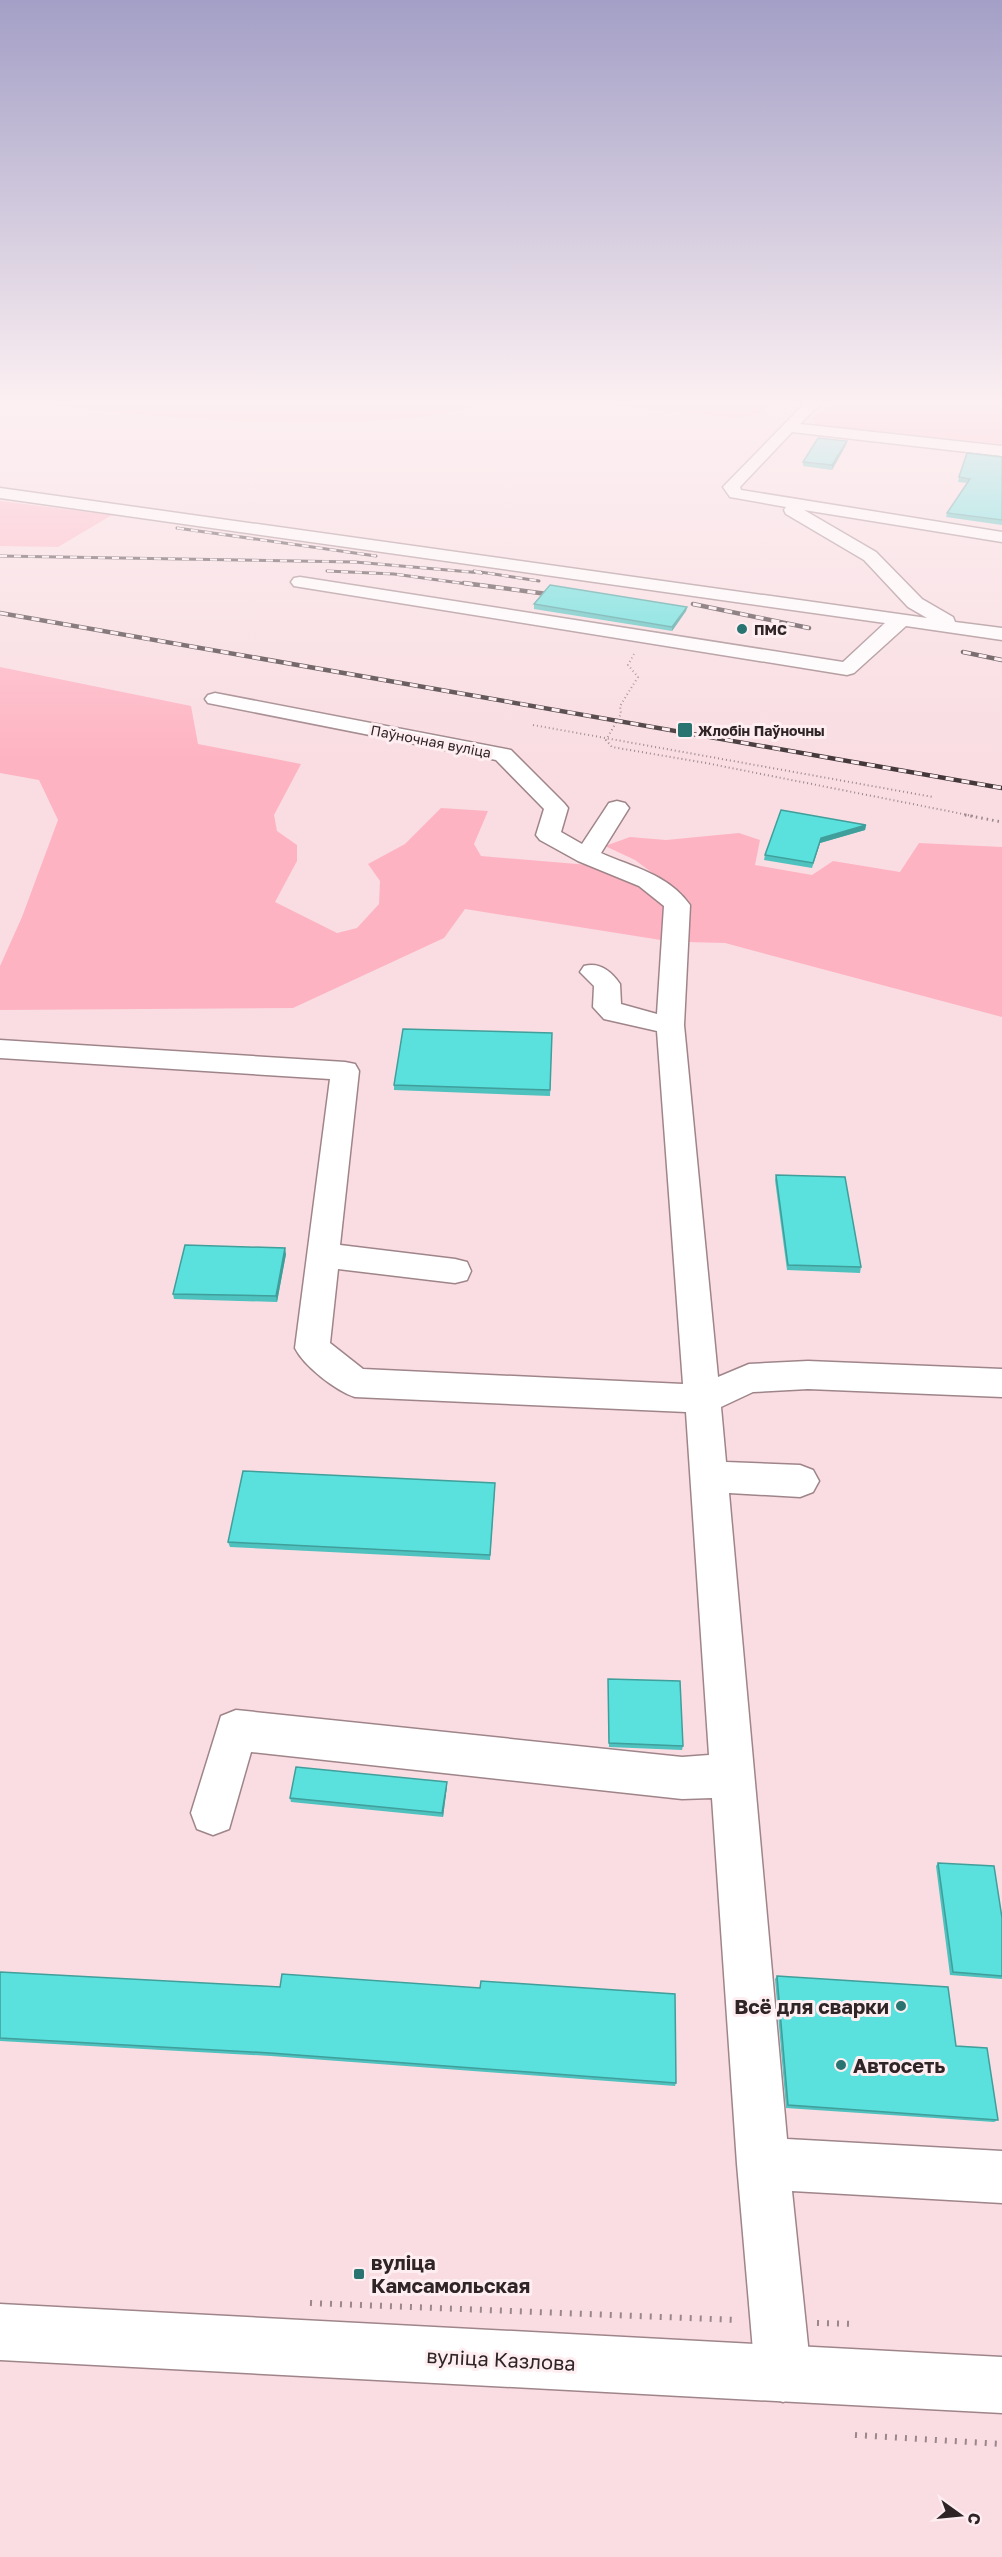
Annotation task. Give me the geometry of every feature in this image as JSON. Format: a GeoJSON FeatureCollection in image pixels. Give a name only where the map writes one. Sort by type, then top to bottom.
{"type":"FeatureCollection","features":[{"type":"Feature","properties":{"kind":"street"},"geometry":{"type":"LineString","coordinates":[[195,520],[1002,634]]}},
{"type":"Feature","properties":{"kind":"street"},"geometry":{"type":"LineString","coordinates":[[809,520],[870,556],[915,603],[959,628]]}},
{"type":"Feature","properties":{"kind":"street"},"geometry":{"type":"LineString","coordinates":[[900,520],[1002,537]]}},
{"type":"Feature","properties":{"kind":"street"},"geometry":{"type":"LineString","coordinates":[[300,582],[847,669],[897,623],[905,620]]}},
{"type":"Feature","properties":{"kind":"street","name":"Паўночная вуліца"},"geometry":{"type":"LineString","coordinates":[[215,699],[503,755],[556,808],[548,834],[587,856]]}},
{"type":"Feature","properties":{"kind":"street"},"geometry":{"type":"LineString","coordinates":[[617,808],[587,856],[654,884],[670,894],[676,904],[670,1025],[703,1400],[763,2164],[783,2374]]}},
{"type":"Feature","properties":{"kind":"street"},"geometry":{"type":"LineString","coordinates":[[593,972],[607,984],[608,1007],[615,1013],[670,1025]]}},
{"type":"Feature","properties":{"kind":"street"},"geometry":{"type":"LineString","coordinates":[[0,1048],[345,1071],[312,1348],[355,1383],[703,1400],[749,1378],[808,1374],[1002,1383]]}},
{"type":"Feature","properties":{"kind":"street"},"geometry":{"type":"LineString","coordinates":[[324,1255],[455,1271]]}},
{"type":"Feature","properties":{"kind":"street"},"geometry":{"type":"LineString","coordinates":[[709,1477],[800,1481]]}},
{"type":"Feature","properties":{"kind":"street"},"geometry":{"type":"LineString","coordinates":[[213,1813],[236,1730],[682,1778],[732,1775]]}},
{"type":"Feature","properties":{"kind":"street"},"geometry":{"type":"LineString","coordinates":[[763,2164],[1002,2177]]}},
{"type":"Feature","properties":{"kind":"street","name":"вуліца Казлова"},"geometry":{"type":"LineString","coordinates":[[0,2332],[1002,2385]]}},
{"type":"Feature","properties":{"kind":"path"},"geometry":{"type":"LineString","coordinates":[[607,739],[621,714],[620,706],[638,677],[628,665],[644,637]]}},
{"type":"Feature","properties":{"kind":"path"},"geometry":{"type":"LineString","coordinates":[[533,726],[933,797]]}},
{"type":"Feature","properties":{"kind":"path"},"geometry":{"type":"LineString","coordinates":[[607,739],[612,747],[706,763],[1002,822]]}},
{"type":"Feature","properties":{"kind":"path"},"geometry":{"type":"LineString","coordinates":[[310,2303],[856,2324]]}},
{"type":"Feature","properties":{"kind":"path"},"geometry":{"type":"LineString","coordinates":[[855,2435],[1002,2444]]}},
{"type":"Feature","properties":{"kind":"shaded area"},"geometry":{"type":"Polygon","coordinates":[[[0,520],[103,520],[58,547],[0,546],[0,520]]]}},
{"type":"Feature","properties":{"kind":"shaded area"},"geometry":{"type":"Polygon","coordinates":[[[0,667],[191,706],[198,744],[301,764],[274,815],[277,831],[297,845],[297,861],[275,902],[337,933],[357,928],[379,904],[380,881],[368,864],[405,844],[441,808],[488,811],[474,844],[481,856],[589,865],[646,885],[670,907],[667,941],[465,909],[444,938],[293,1008],[0,1010],[0,966],[22,917],[58,820],[39,780],[0,773],[0,667]]]}},
{"type":"Feature","properties":{"kind":"shaded area"},"geometry":{"type":"Polygon","coordinates":[[[739,833],[760,840],[755,865],[812,875],[833,861],[900,872],[919,843],[1002,847],[1002,1017],[725,943],[687,942],[686,898],[635,860],[605,846],[630,837],[666,840],[739,833]]]}},
{"type":"Feature","properties":{"kind":"building"},"geometry":{"type":"Polygon","coordinates":[[[550,585],[687,607],[672,627],[534,604],[550,585]]]}},
{"type":"Feature","properties":{"kind":"building"},"geometry":{"type":"Polygon","coordinates":[[[781,810],[866,825],[821,838],[813,863],[765,855],[781,810]]]}},
{"type":"Feature","properties":{"kind":"building"},"geometry":{"type":"Polygon","coordinates":[[[403,1029],[552,1033],[550,1090],[394,1085],[403,1029]]]}},
{"type":"Feature","properties":{"kind":"building"},"geometry":{"type":"Polygon","coordinates":[[[776,1175],[845,1177],[861,1267],[788,1265],[776,1175]]]}},
{"type":"Feature","properties":{"kind":"building"},"geometry":{"type":"Polygon","coordinates":[[[185,1245],[285,1248],[276,1296],[173,1294],[185,1245]]]}},
{"type":"Feature","properties":{"kind":"building"},"geometry":{"type":"Polygon","coordinates":[[[243,1471],[495,1483],[490,1555],[228,1542],[243,1471]]]}},
{"type":"Feature","properties":{"kind":"building"},"geometry":{"type":"Polygon","coordinates":[[[608,1679],[680,1681],[683,1746],[609,1743],[608,1679]]]}},
{"type":"Feature","properties":{"kind":"building"},"geometry":{"type":"Polygon","coordinates":[[[296,1767],[447,1782],[442,1813],[290,1798],[296,1767]]]}},
{"type":"Feature","properties":{"kind":"building"},"geometry":{"type":"Polygon","coordinates":[[[938,1863],[994,1866],[1002,1918],[1002,1976],[953,1972],[938,1863]]]}},
{"type":"Feature","properties":{"kind":"building"},"geometry":{"type":"Polygon","coordinates":[[[0,1972],[280,1987],[282,1974],[480,1988],[481,1981],[675,1994],[676,2083],[270,2053],[0,2038],[0,1972]]]}},
{"type":"Feature","properties":{"kind":"building"},"geometry":{"type":"Polygon","coordinates":[[[777,1976],[948,1987],[956,2046],[987,2048],[998,2120],[788,2105],[777,1976]]]}},
{"type":"Feature","properties":{"kind":"railway"},"geometry":{"type":"LineString","coordinates":[[177,528],[376,556]]}},
{"type":"Feature","properties":{"kind":"railway"},"geometry":{"type":"LineString","coordinates":[[0,556],[355,562],[482,573]]}},
{"type":"Feature","properties":{"kind":"railway"},"geometry":{"type":"LineString","coordinates":[[327,571],[394,574],[475,585]]}},
{"type":"Feature","properties":{"kind":"railway"},"geometry":{"type":"LineString","coordinates":[[474,571],[539,581]]}},
{"type":"Feature","properties":{"kind":"railway"},"geometry":{"type":"LineString","coordinates":[[464,583],[547,594]]}},
{"type":"Feature","properties":{"kind":"railway"},"geometry":{"type":"LineString","coordinates":[[693,604],[809,628]]}},
{"type":"Feature","properties":{"kind":"railway"},"geometry":{"type":"LineString","coordinates":[[0,613],[1002,788]]}},
{"type":"Feature","properties":{"kind":"railway"},"geometry":{"type":"LineString","coordinates":[[963,652],[1002,660]]}},
{"type":"Feature","properties":{"kind":"place","name":"ПМС"},"geometry":{"type":"Point","coordinates":[742,629]}},
{"type":"Feature","properties":{"kind":"place","name":"Жлобін Паўночны"},"geometry":{"type":"Point","coordinates":[685,730]}},
{"type":"Feature","properties":{"kind":"place","name":"Всё для сварки"},"geometry":{"type":"Point","coordinates":[901,2006]}},
{"type":"Feature","properties":{"kind":"place","name":"Автосеть"},"geometry":{"type":"Point","coordinates":[841,2065]}},
{"type":"Feature","properties":{"kind":"place","name":"вуліца Камсамольская"},"geometry":{"type":"Point","coordinates":[359,2274]}}]}
